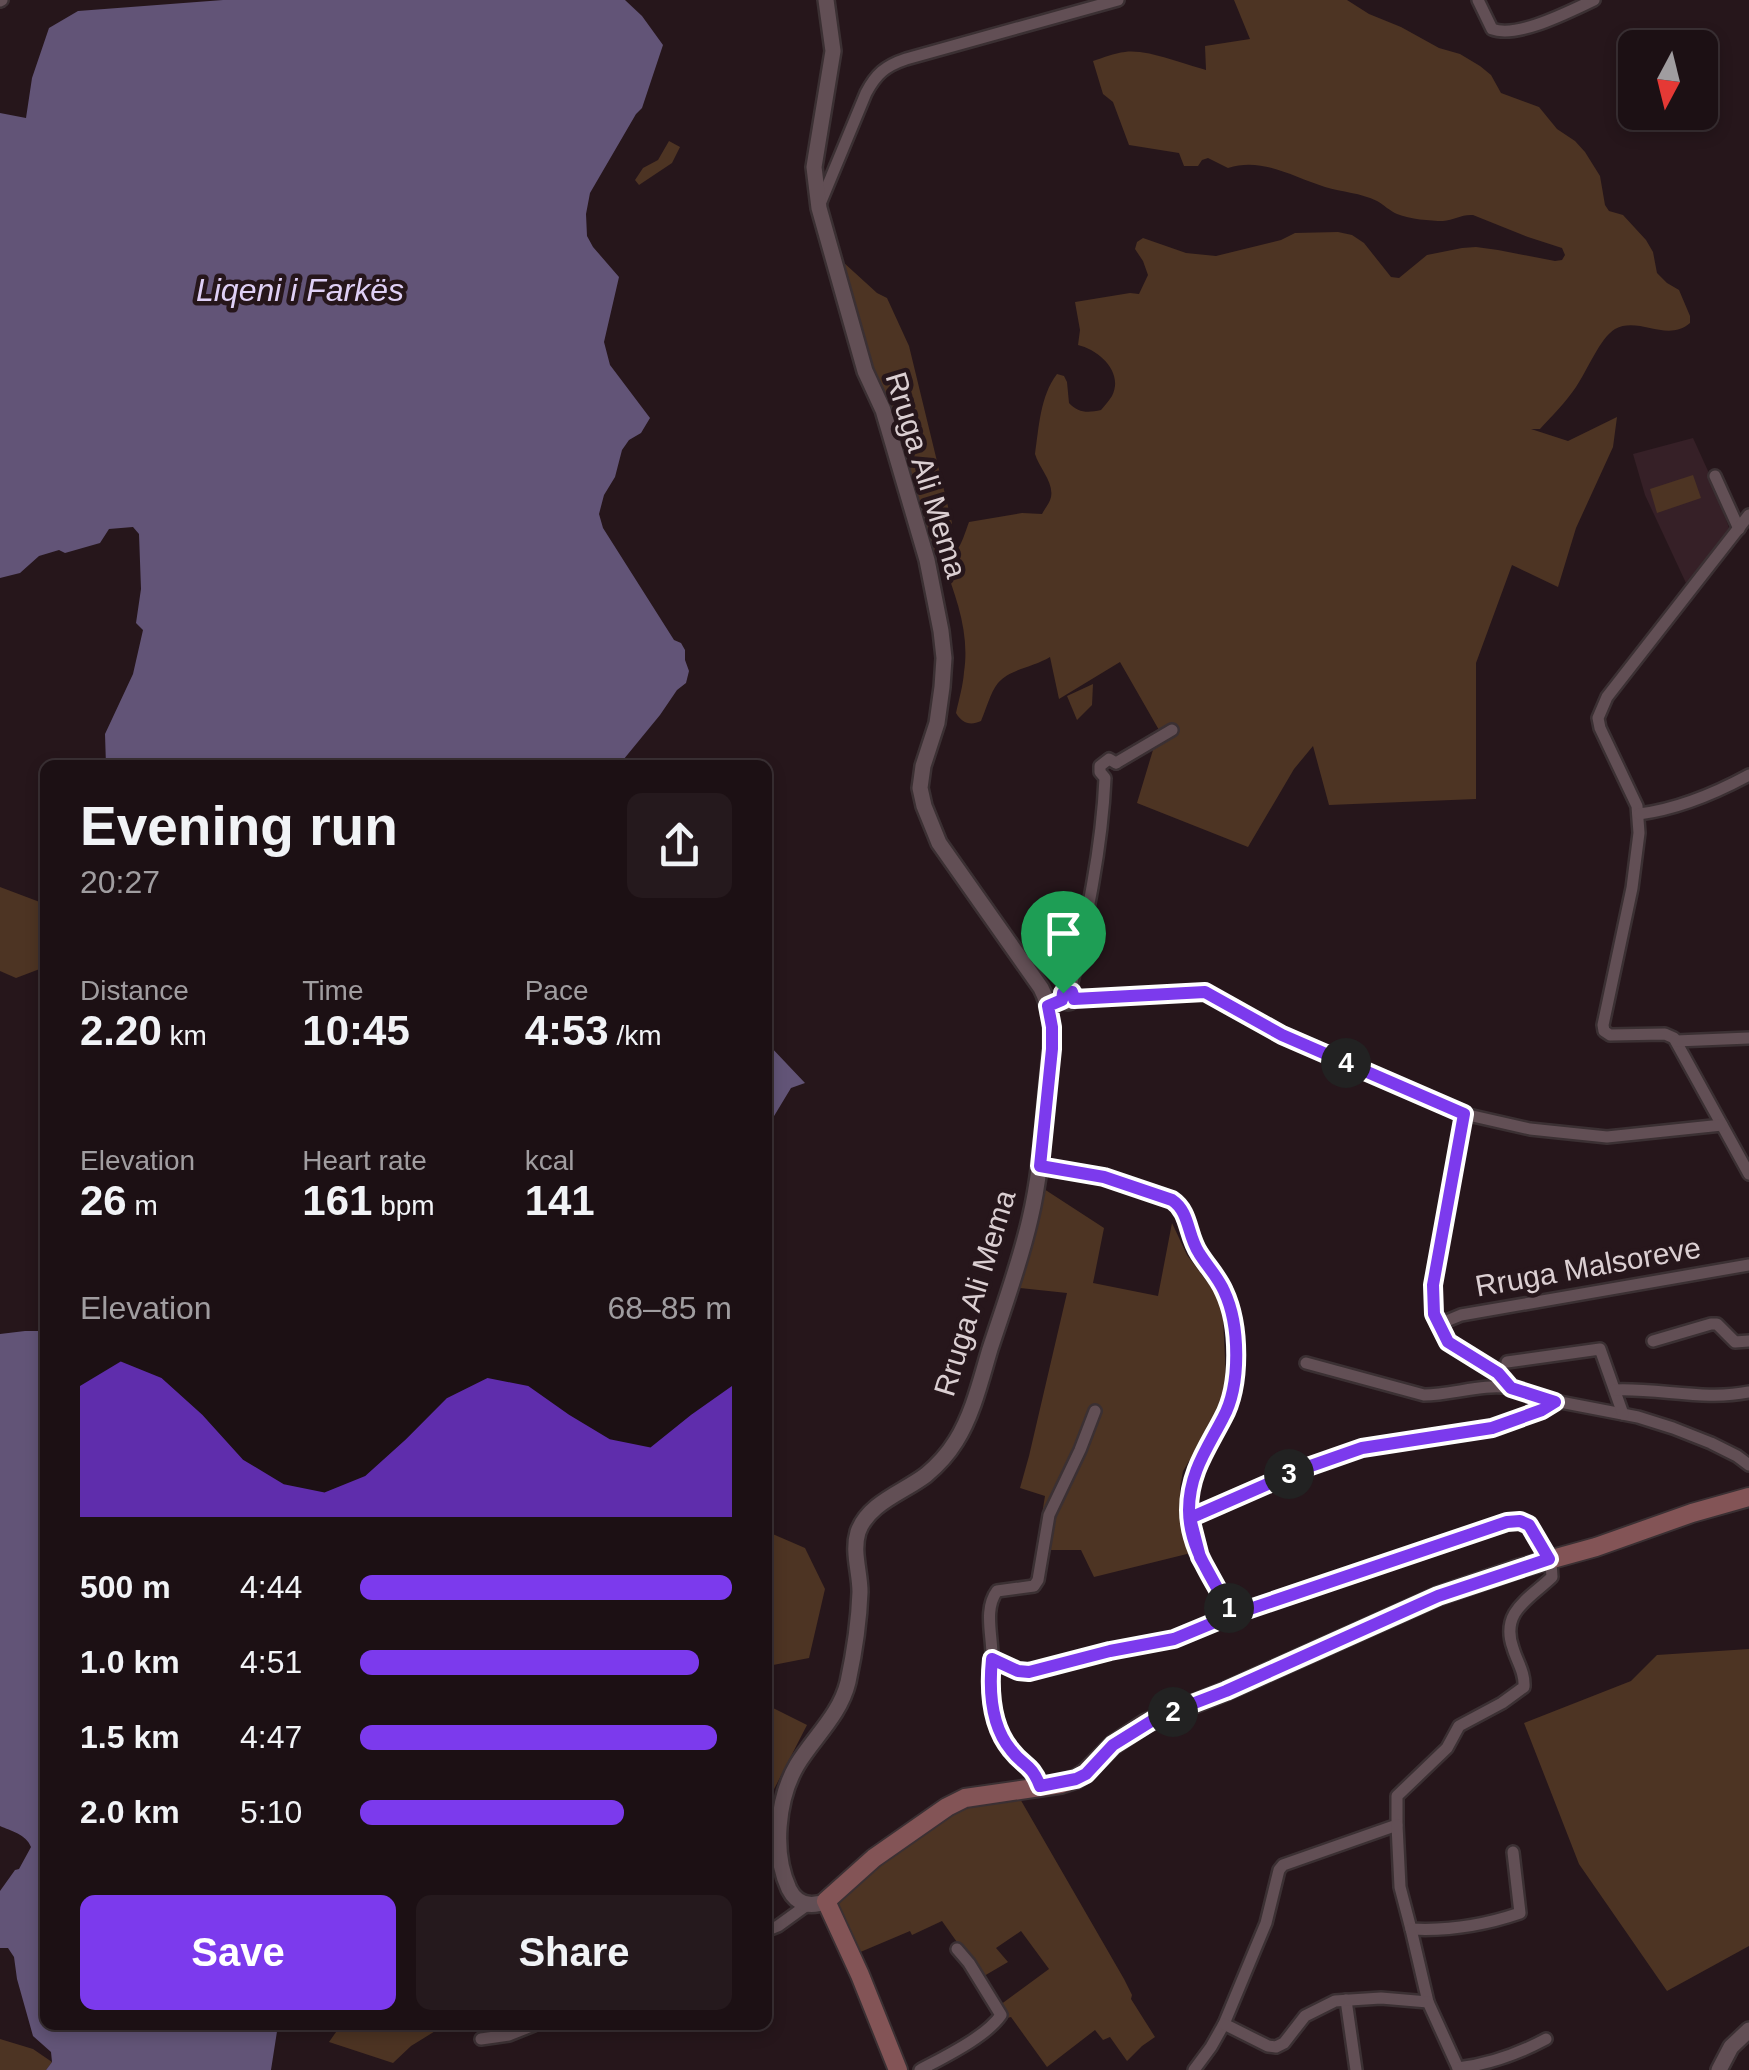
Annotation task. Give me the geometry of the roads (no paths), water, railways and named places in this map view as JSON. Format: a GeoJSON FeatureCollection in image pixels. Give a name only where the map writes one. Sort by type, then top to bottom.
{"type":"FeatureCollection","features":[{"type":"Feature","properties":{"kind":"main road"},"geometry":{"type":"LineString","coordinates":[[898,2070],[826,1901],[874,1858],[961,1800],[1076,1779],[1086,1774],[1113,1745],[1158,1717],[1226,1691],[1438,1596],[1549,1559],[1596,1548],[1692,1513],[1748,1500]]}},
{"type":"Feature","properties":{"kind":"street","name":"Rruga Ali Mema"},"geometry":{"type":"LineString","coordinates":[[807,1905],[792,1894],[785,1879],[778,1838],[787,1788],[796,1766],[844,1697],[860,1598],[856,1544],[859,1530],[865,1518],[882,1503],[938,1464],[958,1438],[1030,1220],[1040,1166],[1052,1027],[1064,999],[1040,988],[939,843],[924,806],[920,788],[942,687],[944,658],[938,608],[927,560],[882,410],[865,371],[819,208],[814,167],[833,51],[826,0]]}},
{"type":"Feature","properties":{"kind":"street"},"geometry":{"type":"LineString","coordinates":[[819,208],[866,93],[884,68],[1118,0]]}},
{"type":"Feature","properties":{"kind":"street"},"geometry":{"type":"LineString","coordinates":[[1478,0],[1492,29],[1500,32],[1540,23],[1594,0]]}},
{"type":"Feature","properties":{"kind":"street"},"geometry":{"type":"LineString","coordinates":[[1714,476],[1739,528]]}},
{"type":"Feature","properties":{"kind":"street"},"geometry":{"type":"LineString","coordinates":[[1749,515],[1607,697],[1598,718],[1638,814],[1637,861],[1603,1028],[1610,1036],[1672,1036],[1749,1174]]}},
{"type":"Feature","properties":{"kind":"street"},"geometry":{"type":"LineString","coordinates":[[1172,730],[1116,763],[1101,763],[1100,772],[1105,778],[1103,813],[1089,904],[1064,999],[1205,992],[1282,1035],[1464,1114],[1530,1129],[1607,1137],[1722,1126]]}},
{"type":"Feature","properties":{"kind":"street"},"geometry":{"type":"LineString","coordinates":[[1638,814],[1694,801],[1749,775]]}},
{"type":"Feature","properties":{"kind":"street"},"geometry":{"type":"LineString","coordinates":[[1676,1041],[1749,1038]]}},
{"type":"Feature","properties":{"kind":"street"},"geometry":{"type":"LineString","coordinates":[[1464,1114],[1432,1306],[1448,1342],[1498,1373],[1511,1388]]}},
{"type":"Feature","properties":{"kind":"street"},"geometry":{"type":"LineString","coordinates":[[1040,1166],[1104,1177],[1172,1200],[1184,1213],[1192,1242],[1226,1294],[1232,1313],[1235,1387],[1225,1415],[1193,1475],[1190,1518],[1200,1557],[1232,1615]]}},
{"type":"Feature","properties":{"kind":"street","name":"Rruga Malsoreve"},"geometry":{"type":"LineString","coordinates":[[1438,1325],[1461,1315],[1749,1265]]}},
{"type":"Feature","properties":{"kind":"street"},"geometry":{"type":"LineString","coordinates":[[1653,1341],[1718,1324],[1736,1342],[1749,1342]]}},
{"type":"Feature","properties":{"kind":"street"},"geometry":{"type":"LineString","coordinates":[[1507,1362],[1600,1350],[1623,1414]]}},
{"type":"Feature","properties":{"kind":"street"},"geometry":{"type":"LineString","coordinates":[[1306,1363],[1424,1395],[1511,1388],[1555,1402],[1673,1428],[1711,1443],[1749,1465]]}},
{"type":"Feature","properties":{"kind":"street"},"geometry":{"type":"LineString","coordinates":[[1615,1390],[1728,1396],[1749,1392]]}},
{"type":"Feature","properties":{"kind":"street"},"geometry":{"type":"LineString","coordinates":[[1190,1518],[1302,1469],[1362,1448],[1492,1428],[1555,1402]]}},
{"type":"Feature","properties":{"kind":"street"},"geometry":{"type":"LineString","coordinates":[[1040,1786],[1034,1771],[1015,1756],[1001,1735],[992,1700],[989,1613],[994,1593],[1034,1586],[1038,1580],[1049,1515],[1095,1411]]}},
{"type":"Feature","properties":{"kind":"street"},"geometry":{"type":"LineString","coordinates":[[992,1659],[1029,1672],[1174,1639],[1232,1615],[1507,1522],[1529,1525],[1553,1570],[1552,1578],[1512,1614],[1511,1644],[1522,1669],[1524,1686],[1459,1726],[1447,1748],[1397,1796],[1397,1826],[1400,1887],[1428,2002],[1458,2069],[1519,2053],[1546,2040]]}},
{"type":"Feature","properties":{"kind":"street"},"geometry":{"type":"LineString","coordinates":[[1194,2070],[1224,2024],[1266,1923],[1283,1865],[1397,1826]]}},
{"type":"Feature","properties":{"kind":"street"},"geometry":{"type":"LineString","coordinates":[[1411,1929],[1468,1926],[1520,1913],[1513,1852]]}},
{"type":"Feature","properties":{"kind":"street"},"geometry":{"type":"LineString","coordinates":[[772,1928],[807,1905],[826,1901]]}},
{"type":"Feature","properties":{"kind":"street"},"geometry":{"type":"LineString","coordinates":[[920,2070],[1000,2020],[957,1949]]}},
{"type":"Feature","properties":{"kind":"street"},"geometry":{"type":"LineString","coordinates":[[1224,2024],[1276,2047],[1319,2007],[1346,2000],[1382,1998],[1428,2002]]}},
{"type":"Feature","properties":{"kind":"street"},"geometry":{"type":"LineString","coordinates":[[1346,2000],[1356,2070]]}},
{"type":"Feature","properties":{"kind":"street"},"geometry":{"type":"LineString","coordinates":[[482,2040],[522,2030]]}},
{"type":"Feature","properties":{"kind":"street"},"geometry":{"type":"LineString","coordinates":[[1719,2070],[1731,2047],[1749,2030]]}},
{"type":"Feature","properties":{"kind":"water","name":"Liqeni i Farkës"},"geometry":{"type":"Polygon","coordinates":[[[223,0],[625,0],[642,16],[663,45],[642,108],[590,193],[586,214],[587,236],[619,277],[604,342],[610,365],[650,418],[641,433],[622,450],[599,514],[603,528],[674,640],[681,643],[689,671],[686,683],[623,760],[106,760],[105,734],[133,674],[143,630],[136,623],[141,589],[139,534],[133,527],[109,529],[100,543],[39,556],[20,573],[0,578],[0,113],[26,118],[32,78],[49,28],[78,11],[223,0]]]}},
{"type":"Feature","properties":{"kind":"water"},"geometry":{"type":"Polygon","coordinates":[[[772,1048],[805,1083],[791,1088],[772,1119],[772,1048]]]}},
{"type":"Feature","properties":{"kind":"water"},"geometry":{"type":"Polygon","coordinates":[[[40,1331],[40,2030],[277,2030],[271,2070],[46,2070],[52,2062],[51,2052],[33,2036],[14,1957],[8,1948],[0,1948],[0,1891],[31,1847],[22,1836],[0,1826],[0,1334],[40,1331]]]}}]}
